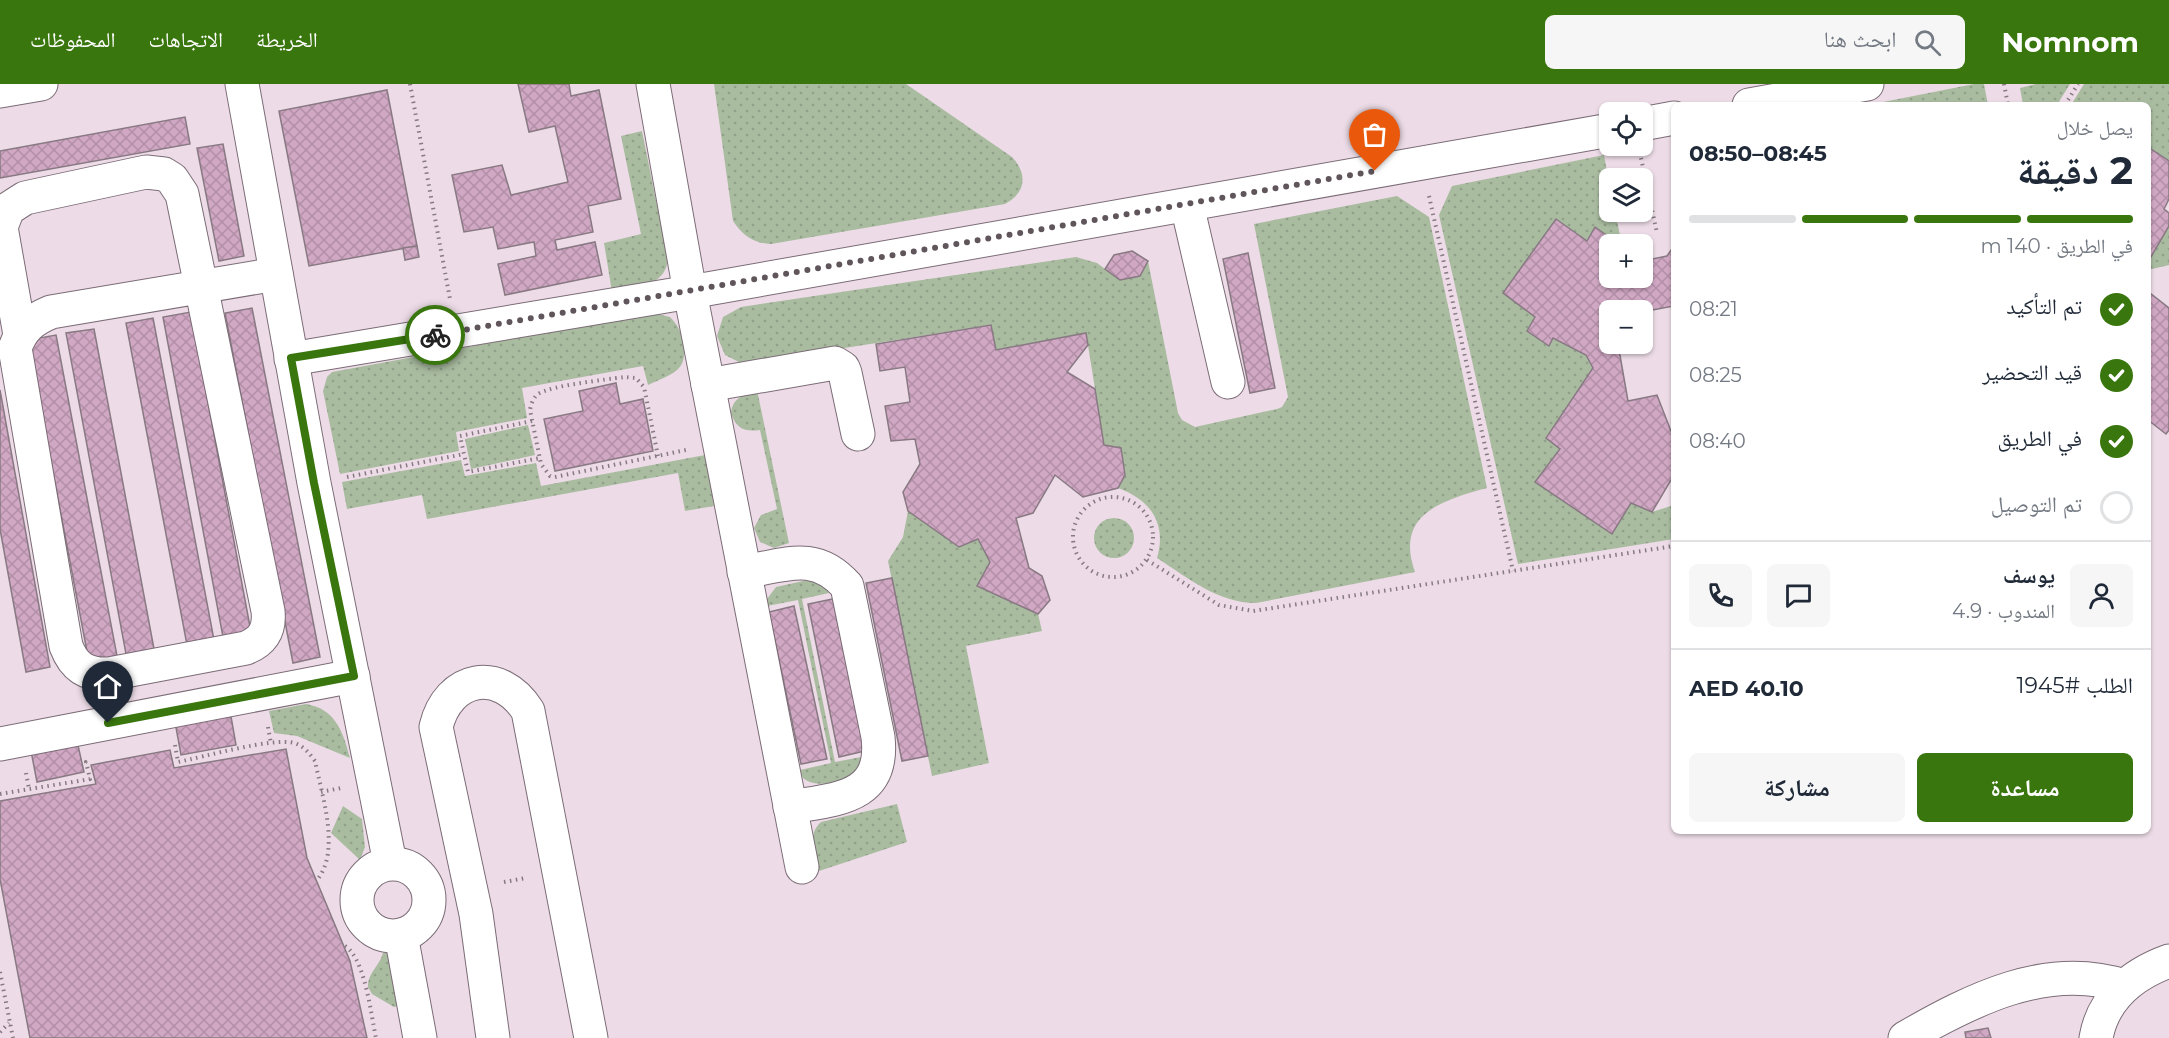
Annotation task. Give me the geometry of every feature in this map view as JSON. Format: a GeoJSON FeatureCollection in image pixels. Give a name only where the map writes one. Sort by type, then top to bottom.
{"type":"FeatureCollection","features":[{"type":"Feature","properties":{"kind":"street"},"geometry":{"type":"LineString","coordinates":[[0,91],[41,84]]}},
{"type":"Feature","properties":{"kind":"street"},"geometry":{"type":"LineString","coordinates":[[242,84],[314,483],[390,863]]}},
{"type":"Feature","properties":{"kind":"street"},"geometry":{"type":"LineString","coordinates":[[653,84],[690,292],[801,867]]}},
{"type":"Feature","properties":{"kind":"street"},"geometry":{"type":"LineString","coordinates":[[1766,102],[1868,84]]}},
{"type":"Feature","properties":{"kind":"street"},"geometry":{"type":"LineString","coordinates":[[1653,122],[1671,119]]}},
{"type":"Feature","properties":{"kind":"street"},"geometry":{"type":"LineString","coordinates":[[291,358],[690,292],[1599,132]]}},
{"type":"Feature","properties":{"kind":"street"},"geometry":{"type":"LineString","coordinates":[[20,335],[1,227],[8,209],[25,198],[146,172],[164,174],[178,186],[182,194],[201,288],[268,611],[269,621],[262,638],[246,648],[94,675],[81,670],[71,659],[66,646],[15,348],[20,335],[33,320],[51,312],[201,288],[276,274]]}},
{"type":"Feature","properties":{"kind":"street"},"geometry":{"type":"LineString","coordinates":[[1188,205],[1228,382]]}},
{"type":"Feature","properties":{"kind":"street"},"geometry":{"type":"LineString","coordinates":[[708,385],[835,363],[843,368],[845,373],[858,434]]}},
{"type":"Feature","properties":{"kind":"street"},"geometry":{"type":"LineString","coordinates":[[744,572],[798,563],[817,563],[834,572],[847,586],[876,726],[880,754],[876,771],[865,786],[851,796],[790,807]]}},
{"type":"Feature","properties":{"kind":"street"},"geometry":{"type":"LineString","coordinates":[[0,744],[354,676]]}},
{"type":"Feature","properties":{"kind":"street"},"geometry":{"type":"LineString","coordinates":[[493,1038],[471,888],[436,727],[440,712],[448,698],[460,688],[476,682],[492,682],[507,688],[519,698],[528,711],[591,1038]]}},
{"type":"Feature","properties":{"kind":"street"},"geometry":{"type":"LineString","coordinates":[[423,878],[448,849],[458,823]]}},
{"type":"Feature","properties":{"kind":"street"},"geometry":{"type":"LineString","coordinates":[[420,1038],[413,926],[429,903],[423,878],[414,870],[390,863],[380,866],[363,879],[356,900],[363,920],[370,928],[390,936],[413,926],[452,920],[463,925],[480,941]]}},
{"type":"Feature","properties":{"kind":"street"},"geometry":{"type":"LineString","coordinates":[[2096,1038],[2102,1017],[2111,1000],[2124,986],[2140,974],[2169,961]]}},
{"type":"Feature","properties":{"kind":"street"},"geometry":{"type":"LineString","coordinates":[[1905,1038],[1978,1000],[2034,981],[2064,976],[2084,977],[2124,986]]}},
{"type":"Feature","properties":{"kind":"street"},"geometry":{"type":"LineString","coordinates":[[2112,1038],[2121,1019],[2138,999],[2169,979]]}},
{"type":"Feature","properties":{"kind":"path"},"geometry":{"type":"LineString","coordinates":[[410,84],[456,332]]}},
{"type":"Feature","properties":{"kind":"path"},"geometry":{"type":"LineString","coordinates":[[2004,84],[2007,102]]}},
{"type":"Feature","properties":{"kind":"path"},"geometry":{"type":"LineString","coordinates":[[2066,102],[2078,84]]}},
{"type":"Feature","properties":{"kind":"path"},"geometry":{"type":"LineString","coordinates":[[1641,156],[1657,233]]}},
{"type":"Feature","properties":{"kind":"path"},"geometry":{"type":"LineString","coordinates":[[1422,163],[1513,571]]}},
{"type":"Feature","properties":{"kind":"path"},"geometry":{"type":"LineString","coordinates":[[658,456],[644,387],[636,378],[629,376],[541,392],[531,403],[532,421],[540,458],[546,473],[555,477],[719,444]]}},
{"type":"Feature","properties":{"kind":"path"},"geometry":{"type":"LineString","coordinates":[[532,421],[460,436],[468,472],[540,458]]}},
{"type":"Feature","properties":{"kind":"path"},"geometry":{"type":"LineString","coordinates":[[314,483],[465,454]]}},
{"type":"Feature","properties":{"kind":"path"},"geometry":{"type":"LineString","coordinates":[[1107,497],[1133,501],[1150,521],[1154,534],[1147,560],[1137,570],[1125,576],[1099,576],[1087,569],[1073,547],[1076,520],[1083,509],[1094,501],[1107,497]]}},
{"type":"Feature","properties":{"kind":"path"},"geometry":{"type":"LineString","coordinates":[[1147,560],[1219,605],[1253,611],[1671,546]]}},
{"type":"Feature","properties":{"kind":"path"},"geometry":{"type":"LineString","coordinates":[[164,747],[176,745],[178,762],[282,742],[292,742],[302,746],[315,761],[330,848],[327,866],[316,880]]}},
{"type":"Feature","properties":{"kind":"path"},"geometry":{"type":"LineString","coordinates":[[0,794],[90,779],[86,762],[97,760]]}},
{"type":"Feature","properties":{"kind":"path"},"geometry":{"type":"LineString","coordinates":[[321,792],[375,783]]}},
{"type":"Feature","properties":{"kind":"path"},"geometry":{"type":"LineString","coordinates":[[471,888],[560,871]]}},
{"type":"Feature","properties":{"kind":"path"},"geometry":{"type":"LineString","coordinates":[[345,946],[354,953],[359,964],[376,1038]]}},
{"type":"Feature","properties":{"kind":"path"},"geometry":{"type":"LineString","coordinates":[[0,972],[13,1038]]}},
{"type":"Feature","properties":{"kind":"path"},"geometry":{"type":"LineString","coordinates":[[0,1032],[10,1022]]}},
{"type":"Feature","properties":{"kind":"green space"},"geometry":{"type":"Polygon","coordinates":[[[714,84],[906,84],[1012,157],[1021,170],[1021,189],[1012,200],[1005,204],[771,244],[759,242],[745,235],[733,221],[714,84]]]}},
{"type":"Feature","properties":{"kind":"green space"},"geometry":{"type":"Polygon","coordinates":[[[1984,84],[1987,102],[1883,102],[1984,84]]]}},
{"type":"Feature","properties":{"kind":"green space"},"geometry":{"type":"Polygon","coordinates":[[[2036,84],[2070,84],[2059,102],[2022,102],[2020,88],[2036,84]]]}},
{"type":"Feature","properties":{"kind":"green space"},"geometry":{"type":"Polygon","coordinates":[[[2084,84],[2169,84],[2169,161],[2151,149],[2151,102],[2073,102],[2084,84]]]}},
{"type":"Feature","properties":{"kind":"green space"},"geometry":{"type":"Polygon","coordinates":[[[642,131],[668,260],[661,276],[655,281],[647,285],[612,292],[604,243],[641,234],[621,136],[642,131]]]}},
{"type":"Feature","properties":{"kind":"green space"},"geometry":{"type":"Polygon","coordinates":[[[1604,156],[1606,168],[1599,168],[1599,222],[1617,222],[1620,234],[1605,234],[1595,228],[1587,241],[1556,219],[1504,292],[1535,317],[1527,331],[1549,346],[1553,338],[1586,355],[1593,368],[1546,437],[1560,449],[1535,482],[1612,533],[1631,503],[1652,512],[1671,506],[1671,539],[1518,564],[1439,215],[1452,186],[1604,156]]]}},
{"type":"Feature","properties":{"kind":"green space"},"geometry":{"type":"Polygon","coordinates":[[[1397,196],[1429,217],[1487,488],[1439,505],[1417,523],[1411,536],[1410,552],[1415,572],[1256,603],[1242,602],[1216,594],[1157,558],[1160,534],[1154,515],[1139,499],[1118,488],[1125,475],[1121,448],[1104,445],[1086,333],[996,350],[991,325],[743,364],[725,355],[717,336],[723,317],[741,307],[1076,257],[1097,263],[1120,280],[1140,276],[1148,261],[1178,413],[1182,420],[1195,427],[1277,409],[1282,407],[1288,397],[1254,224],[1397,196]]]}},
{"type":"Feature","properties":{"kind":"green space"},"geometry":{"type":"Polygon","coordinates":[[[2169,226],[2169,265],[2151,269],[2151,257],[2169,226]]]}},
{"type":"Feature","properties":{"kind":"green space"},"geometry":{"type":"Polygon","coordinates":[[[653,313],[670,317],[681,335],[683,360],[681,366],[671,374],[648,385],[643,366],[522,388],[527,418],[456,432],[459,451],[340,474],[323,391],[327,377],[332,372],[653,313]]]}},
{"type":"Feature","properties":{"kind":"green space"},"geometry":{"type":"Polygon","coordinates":[[[757,390],[789,543],[774,548],[760,542],[754,528],[761,515],[777,509],[760,430],[738,426],[731,413],[737,400],[757,390]]]}},
{"type":"Feature","properties":{"kind":"green space"},"geometry":{"type":"Polygon","coordinates":[[[528,425],[535,455],[471,469],[465,439],[528,425]]]}},
{"type":"Feature","properties":{"kind":"green space"},"geometry":{"type":"Polygon","coordinates":[[[705,455],[714,506],[685,511],[678,473],[427,519],[422,495],[347,509],[342,482],[461,460],[465,476],[536,463],[541,486],[705,455]]]}},
{"type":"Feature","properties":{"kind":"green space"},"geometry":{"type":"Polygon","coordinates":[[[908,511],[959,547],[978,539],[990,562],[978,586],[1038,614],[1042,631],[966,646],[989,763],[932,776],[888,561],[903,537],[908,511]]]}},
{"type":"Feature","properties":{"kind":"green space"},"geometry":{"type":"Polygon","coordinates":[[[1114,518],[1122,519],[1128,524],[1133,530],[1133,546],[1128,552],[1122,557],[1114,558],[1106,557],[1100,552],[1095,546],[1094,538],[1095,530],[1100,524],[1106,519],[1114,518]]]}},
{"type":"Feature","properties":{"kind":"green space"},"geometry":{"type":"Polygon","coordinates":[[[812,579],[826,586],[829,593],[802,599],[835,762],[861,757],[857,772],[838,781],[823,784],[809,782],[803,778],[800,770],[831,763],[798,600],[767,606],[767,599],[776,587],[812,579]]]}},
{"type":"Feature","properties":{"kind":"green space"},"geometry":{"type":"Polygon","coordinates":[[[306,704],[325,711],[337,723],[350,758],[297,736],[274,733],[269,711],[306,704]]]}},
{"type":"Feature","properties":{"kind":"green space"},"geometry":{"type":"Polygon","coordinates":[[[897,804],[907,842],[819,871],[813,839],[816,827],[821,822],[897,804]]]}},
{"type":"Feature","properties":{"kind":"green space"},"geometry":{"type":"Polygon","coordinates":[[[343,806],[362,819],[365,847],[360,860],[331,833],[343,806]]]}},
{"type":"Feature","properties":{"kind":"green space"},"geometry":{"type":"Polygon","coordinates":[[[389,952],[398,1006],[394,1007],[372,994],[368,987],[370,977],[383,953],[389,952]]]}},
{"type":"Feature","properties":{"kind":"building"},"geometry":{"type":"Polygon","coordinates":[[[518,84],[569,84],[571,96],[599,90],[621,199],[588,206],[593,232],[555,240],[557,250],[595,242],[602,275],[505,295],[498,264],[536,256],[534,242],[498,249],[493,227],[464,232],[452,175],[502,165],[511,195],[568,182],[555,126],[529,132],[518,84]]]}},
{"type":"Feature","properties":{"kind":"building"},"geometry":{"type":"Polygon","coordinates":[[[387,90],[417,246],[309,266],[279,111],[387,90]]]}},
{"type":"Feature","properties":{"kind":"building"},"geometry":{"type":"Polygon","coordinates":[[[185,117],[190,144],[0,178],[0,151],[185,117]]]}},
{"type":"Feature","properties":{"kind":"building"},"geometry":{"type":"Polygon","coordinates":[[[223,144],[244,256],[219,261],[197,148],[223,144]]]}},
{"type":"Feature","properties":{"kind":"building"},"geometry":{"type":"Polygon","coordinates":[[[2151,149],[2169,161],[2169,199],[2164,209],[2169,213],[2169,226],[2151,257],[2151,149]]]}},
{"type":"Feature","properties":{"kind":"building"},"geometry":{"type":"Polygon","coordinates":[[[1556,219],[1587,241],[1595,227],[1605,234],[1599,234],[1599,288],[1653,288],[1653,259],[1667,256],[1671,250],[1671,307],[1653,310],[1653,300],[1599,300],[1599,354],[1620,354],[1628,401],[1657,395],[1671,431],[1671,480],[1652,512],[1631,503],[1612,534],[1535,482],[1560,449],[1546,438],[1593,368],[1586,355],[1553,338],[1549,346],[1527,331],[1535,317],[1503,293],[1556,219]]]}},
{"type":"Feature","properties":{"kind":"building"},"geometry":{"type":"Polygon","coordinates":[[[417,246],[419,257],[405,260],[403,248],[417,246]]]}},
{"type":"Feature","properties":{"kind":"building"},"geometry":{"type":"Polygon","coordinates":[[[1132,251],[1148,261],[1140,276],[1120,280],[1105,269],[1114,255],[1132,251]]]}},
{"type":"Feature","properties":{"kind":"building"},"geometry":{"type":"Polygon","coordinates":[[[1248,253],[1275,388],[1250,393],[1223,259],[1248,253]]]}},
{"type":"Feature","properties":{"kind":"building"},"geometry":{"type":"Polygon","coordinates":[[[2151,294],[2169,308],[2169,430],[2166,434],[2151,422],[2151,294]]]}},
{"type":"Feature","properties":{"kind":"building"},"geometry":{"type":"Polygon","coordinates":[[[252,308],[320,657],[293,663],[225,313],[252,308]]]}},
{"type":"Feature","properties":{"kind":"building"},"geometry":{"type":"Polygon","coordinates":[[[191,312],[251,632],[223,637],[163,317],[191,312]]]}},
{"type":"Feature","properties":{"kind":"building"},"geometry":{"type":"Polygon","coordinates":[[[153,318],[214,640],[187,645],[126,323],[153,318]]]}},
{"type":"Feature","properties":{"kind":"building"},"geometry":{"type":"Polygon","coordinates":[[[991,325],[996,350],[1086,333],[1088,345],[1067,372],[1095,389],[1104,445],[1121,448],[1125,475],[1118,488],[1083,497],[1055,475],[1033,513],[1016,518],[1029,568],[1042,576],[1050,600],[1038,614],[977,586],[990,562],[978,539],[959,547],[908,511],[903,492],[920,464],[915,439],[891,441],[885,406],[910,402],[905,367],[880,371],[876,344],[991,325]]]}},
{"type":"Feature","properties":{"kind":"building"},"geometry":{"type":"Polygon","coordinates":[[[94,329],[154,649],[126,654],[66,333],[94,329]]]}},
{"type":"Feature","properties":{"kind":"building"},"geometry":{"type":"Polygon","coordinates":[[[56,335],[117,656],[89,662],[28,340],[56,335]]]}},
{"type":"Feature","properties":{"kind":"building"},"geometry":{"type":"Polygon","coordinates":[[[616,383],[620,404],[643,399],[653,451],[555,471],[544,419],[583,411],[579,391],[616,383]]]}},
{"type":"Feature","properties":{"kind":"building"},"geometry":{"type":"Polygon","coordinates":[[[0,390],[50,667],[26,672],[0,529],[0,390]]]}},
{"type":"Feature","properties":{"kind":"building"},"geometry":{"type":"Polygon","coordinates":[[[892,578],[928,756],[902,761],[866,583],[892,578]]]}},
{"type":"Feature","properties":{"kind":"building"},"geometry":{"type":"Polygon","coordinates":[[[833,599],[865,751],[839,757],[808,604],[833,599]]]}},
{"type":"Feature","properties":{"kind":"building"},"geometry":{"type":"Polygon","coordinates":[[[794,606],[827,759],[801,764],[769,612],[794,606]]]}},
{"type":"Feature","properties":{"kind":"building"},"geometry":{"type":"Polygon","coordinates":[[[230,711],[236,745],[181,755],[175,722],[230,711]]]}},
{"type":"Feature","properties":{"kind":"building"},"geometry":{"type":"Polygon","coordinates":[[[77,741],[84,772],[37,782],[31,751],[77,741]]]}},
{"type":"Feature","properties":{"kind":"building"},"geometry":{"type":"Polygon","coordinates":[[[286,749],[307,858],[350,961],[367,1038],[30,1038],[0,879],[0,801],[96,784],[91,765],[170,750],[174,768],[286,749]]]}},
{"type":"Feature","properties":{"kind":"building"},"geometry":{"type":"Polygon","coordinates":[[[1988,1028],[1991,1038],[1966,1038],[1965,1032],[1988,1028]]]}},
{"type":"Feature","properties":{"kind":"way so far"},"geometry":{"type":"LineString","coordinates":[[435,335],[1375,171]]}},
{"type":"Feature","properties":{"kind":"route"},"geometry":{"type":"LineString","coordinates":[[108,723],[354,676],[291,358],[435,335]]}}]}
